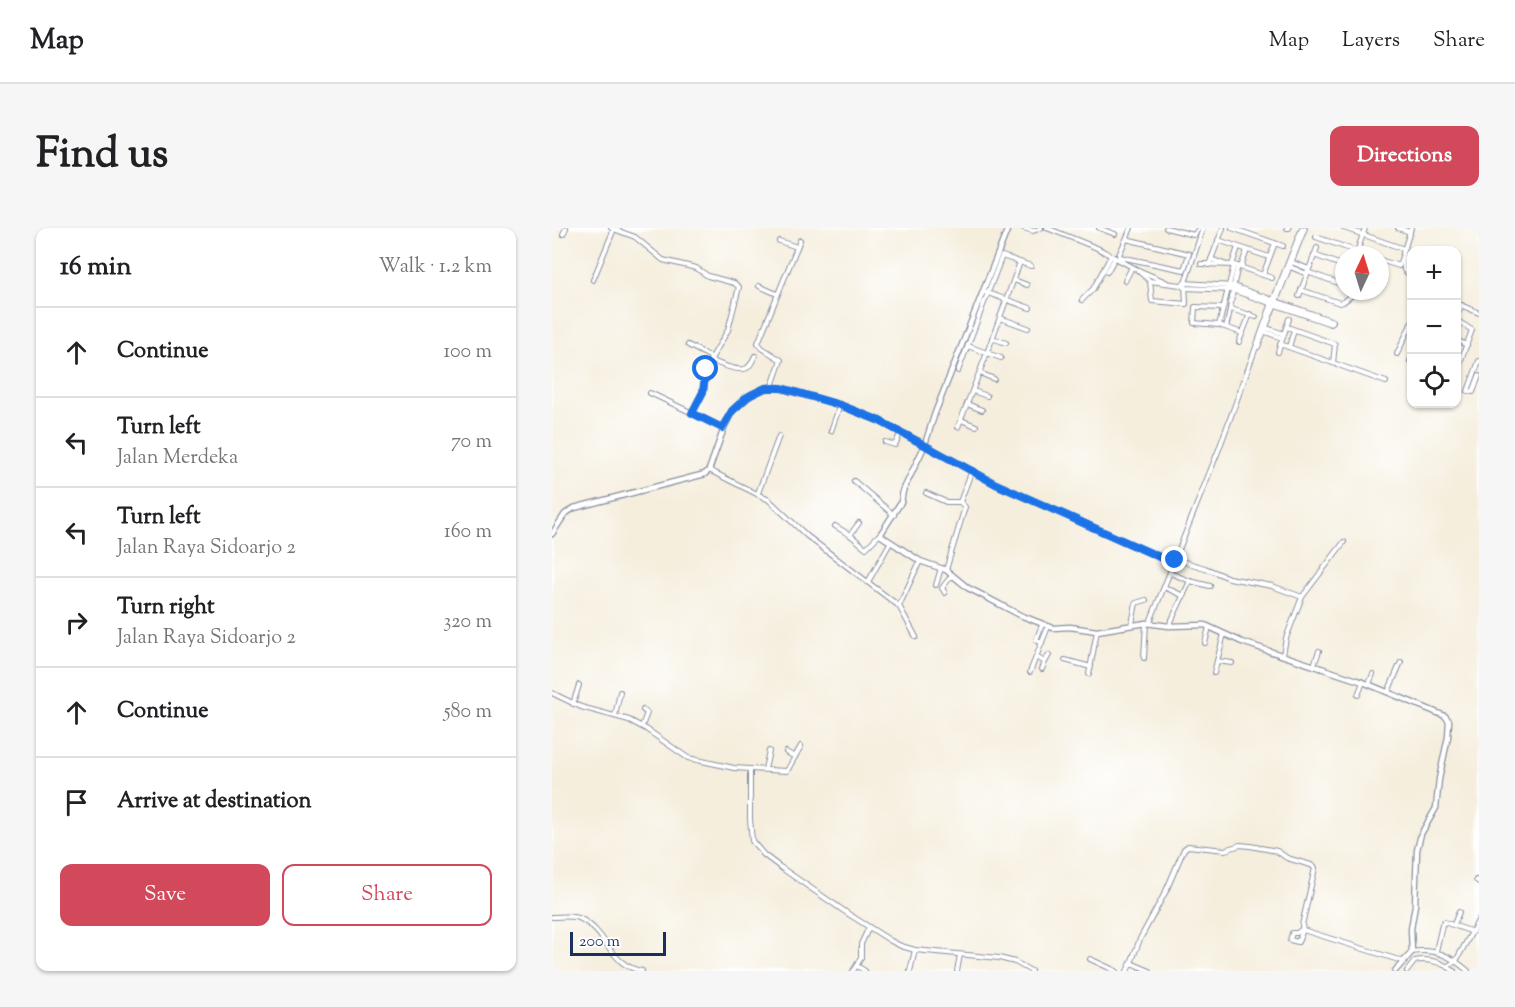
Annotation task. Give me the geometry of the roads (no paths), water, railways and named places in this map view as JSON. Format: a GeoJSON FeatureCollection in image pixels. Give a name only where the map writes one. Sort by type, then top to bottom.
{"type":"FeatureCollection","features":[{"type":"Feature","properties":{"kind":"street"},"geometry":{"type":"LineString","coordinates":[[563,234],[566,228]]}},
{"type":"Feature","properties":{"kind":"street"},"geometry":{"type":"LineString","coordinates":[[835,526],[867,548],[902,502],[903,491],[1000,255],[1008,228]]}},
{"type":"Feature","properties":{"kind":"street"},"geometry":{"type":"LineString","coordinates":[[1024,228],[1033,231],[1041,228]]}},
{"type":"Feature","properties":{"kind":"street"},"geometry":{"type":"LineString","coordinates":[[1047,228],[1097,248],[1170,284]]}},
{"type":"Feature","properties":{"kind":"street"},"geometry":{"type":"LineString","coordinates":[[1099,228],[1116,234]]}},
{"type":"Feature","properties":{"kind":"street"},"geometry":{"type":"LineString","coordinates":[[1126,239],[1190,256],[1182,271],[1120,257],[1119,255],[1126,239],[1131,228]]}},
{"type":"Feature","properties":{"kind":"street"},"geometry":{"type":"LineString","coordinates":[[1166,228],[1194,235],[1201,228]]}},
{"type":"Feature","properties":{"kind":"street"},"geometry":{"type":"LineString","coordinates":[[1150,281],[1152,301],[1184,305],[1186,303],[1184,285],[1201,228]]}},
{"type":"Feature","properties":{"kind":"street"},"geometry":{"type":"LineString","coordinates":[[1209,265],[1223,228]]}},
{"type":"Feature","properties":{"kind":"street"},"geometry":{"type":"LineString","coordinates":[[1232,228],[1283,246]]}},
{"type":"Feature","properties":{"kind":"street"},"geometry":{"type":"LineString","coordinates":[[1144,658],[1148,622],[1170,573],[1257,347],[1260,346],[1264,329],[1303,228]]}},
{"type":"Feature","properties":{"kind":"street"},"geometry":{"type":"LineString","coordinates":[[1344,228],[1404,249]]}},
{"type":"Feature","properties":{"kind":"street"},"geometry":{"type":"LineString","coordinates":[[1359,246],[1365,228]]}},
{"type":"Feature","properties":{"kind":"street"},"geometry":{"type":"LineString","coordinates":[[1389,263],[1398,266],[1410,230],[1398,228]]}},
{"type":"Feature","properties":{"kind":"street"},"geometry":{"type":"LineString","coordinates":[[593,280],[613,229],[635,237],[665,261],[697,268],[708,276],[739,286],[728,330],[710,358],[703,392],[692,413]]}},
{"type":"Feature","properties":{"kind":"street"},"geometry":{"type":"LineString","coordinates":[[1317,237],[1341,246]]}},
{"type":"Feature","properties":{"kind":"street"},"geometry":{"type":"LineString","coordinates":[[552,534],[556,523],[574,508],[702,475],[709,470],[722,427],[732,411],[747,397],[773,384],[781,360],[758,343],[800,240]]}},
{"type":"Feature","properties":{"kind":"street"},"geometry":{"type":"LineString","coordinates":[[1218,240],[1269,257]]}},
{"type":"Feature","properties":{"kind":"street"},"geometry":{"type":"LineString","coordinates":[[779,241],[796,247]]}},
{"type":"Feature","properties":{"kind":"street"},"geometry":{"type":"LineString","coordinates":[[1263,275],[1275,243]]}},
{"type":"Feature","properties":{"kind":"street"},"geometry":{"type":"LineString","coordinates":[[1226,327],[1227,307],[1238,247]]}},
{"type":"Feature","properties":{"kind":"street"},"geometry":{"type":"LineString","coordinates":[[1299,296],[1317,249]]}},
{"type":"Feature","properties":{"kind":"street"},"geometry":{"type":"LineString","coordinates":[[1236,266],[1247,250]]}},
{"type":"Feature","properties":{"kind":"street"},"geometry":{"type":"LineString","coordinates":[[1000,255],[1031,266]]}},
{"type":"Feature","properties":{"kind":"street"},"geometry":{"type":"LineString","coordinates":[[1314,255],[1335,263]]}},
{"type":"Feature","properties":{"kind":"street"},"geometry":{"type":"LineString","coordinates":[[1402,255],[1404,270],[1407,273]]}},
{"type":"Feature","properties":{"kind":"street"},"geometry":{"type":"LineString","coordinates":[[1107,272],[1113,257]]}},
{"type":"Feature","properties":{"kind":"street"},"geometry":{"type":"LineString","coordinates":[[1083,300],[1093,289],[1113,257]]}},
{"type":"Feature","properties":{"kind":"street"},"geometry":{"type":"LineString","coordinates":[[1211,259],[1225,265]]}},
{"type":"Feature","properties":{"kind":"street"},"geometry":{"type":"LineString","coordinates":[[958,428],[1020,262]]}},
{"type":"Feature","properties":{"kind":"street"},"geometry":{"type":"LineString","coordinates":[[1201,264],[1236,266],[1272,278]]}},
{"type":"Feature","properties":{"kind":"street"},"geometry":{"type":"LineString","coordinates":[[1288,264],[1335,282]]}},
{"type":"Feature","properties":{"kind":"street"},"geometry":{"type":"LineString","coordinates":[[1125,281],[1134,268]]}},
{"type":"Feature","properties":{"kind":"street"},"geometry":{"type":"LineString","coordinates":[[1134,268],[1150,281],[1230,288],[1333,320],[1333,323],[1274,302]]}},
{"type":"Feature","properties":{"kind":"street"},"geometry":{"type":"LineString","coordinates":[[1014,280],[1027,285]]}},
{"type":"Feature","properties":{"kind":"street"},"geometry":{"type":"LineString","coordinates":[[759,286],[777,294]]}},
{"type":"Feature","properties":{"kind":"street"},"geometry":{"type":"LineString","coordinates":[[1301,290],[1340,303],[1344,300]]}},
{"type":"Feature","properties":{"kind":"street"},"geometry":{"type":"LineString","coordinates":[[985,292],[1030,308]]}},
{"type":"Feature","properties":{"kind":"street"},"geometry":{"type":"LineString","coordinates":[[958,371],[985,292]]}},
{"type":"Feature","properties":{"kind":"street"},"geometry":{"type":"LineString","coordinates":[[1462,305],[1479,313]]}},
{"type":"Feature","properties":{"kind":"street"},"geometry":{"type":"LineString","coordinates":[[1242,333],[1219,325],[1195,324],[1194,309],[1197,306],[1227,307],[1256,317]]}},
{"type":"Feature","properties":{"kind":"street"},"geometry":{"type":"LineString","coordinates":[[1219,325],[1227,307]]}},
{"type":"Feature","properties":{"kind":"street"},"geometry":{"type":"LineString","coordinates":[[1239,342],[1250,314]]}},
{"type":"Feature","properties":{"kind":"street"},"geometry":{"type":"LineString","coordinates":[[1000,318],[1028,328]]}},
{"type":"Feature","properties":{"kind":"street"},"geometry":{"type":"LineString","coordinates":[[1278,352],[1289,319]]}},
{"type":"Feature","properties":{"kind":"street"},"geometry":{"type":"LineString","coordinates":[[1461,322],[1472,328],[1461,356]]}},
{"type":"Feature","properties":{"kind":"street"},"geometry":{"type":"LineString","coordinates":[[1287,327],[1335,344],[1333,363]]}},
{"type":"Feature","properties":{"kind":"street"},"geometry":{"type":"LineString","coordinates":[[1264,329],[1283,336]]}},
{"type":"Feature","properties":{"kind":"street"},"geometry":{"type":"LineString","coordinates":[[1288,347],[1294,330]]}},
{"type":"Feature","properties":{"kind":"street"},"geometry":{"type":"LineString","coordinates":[[1397,354],[1407,333]]}},
{"type":"Feature","properties":{"kind":"street"},"geometry":{"type":"LineString","coordinates":[[992,338],[1006,343]]}},
{"type":"Feature","properties":{"kind":"street"},"geometry":{"type":"LineString","coordinates":[[1461,342],[1467,345]]}},
{"type":"Feature","properties":{"kind":"street"},"geometry":{"type":"LineString","coordinates":[[1280,344],[1386,382]]}},
{"type":"Feature","properties":{"kind":"street"},"geometry":{"type":"LineString","coordinates":[[688,345],[731,368],[745,369],[749,367],[755,356]]}},
{"type":"Feature","properties":{"kind":"street"},"geometry":{"type":"LineString","coordinates":[[968,346],[1001,358]]}},
{"type":"Feature","properties":{"kind":"street"},"geometry":{"type":"LineString","coordinates":[[1479,361],[1468,391],[1473,392],[1479,376]]}},
{"type":"Feature","properties":{"kind":"street"},"geometry":{"type":"LineString","coordinates":[[980,373],[994,379]]}},
{"type":"Feature","properties":{"kind":"street"},"geometry":{"type":"LineString","coordinates":[[773,384],[840,405],[880,421],[996,484],[1174,561],[1205,568],[1229,578],[1272,586],[1302,597]]}},
{"type":"Feature","properties":{"kind":"street"},"geometry":{"type":"LineString","coordinates":[[973,391],[987,396]]}},
{"type":"Feature","properties":{"kind":"street"},"geometry":{"type":"LineString","coordinates":[[651,393],[722,427]]}},
{"type":"Feature","properties":{"kind":"street"},"geometry":{"type":"LineString","coordinates":[[967,404],[982,410]]}},
{"type":"Feature","properties":{"kind":"street"},"geometry":{"type":"LineString","coordinates":[[831,430],[840,405]]}},
{"type":"Feature","properties":{"kind":"street"},"geometry":{"type":"LineString","coordinates":[[961,420],[976,426]]}},
{"type":"Feature","properties":{"kind":"street"},"geometry":{"type":"LineString","coordinates":[[885,442],[895,445],[901,432]]}},
{"type":"Feature","properties":{"kind":"street"},"geometry":{"type":"LineString","coordinates":[[758,493],[779,435]]}},
{"type":"Feature","properties":{"kind":"street"},"geometry":{"type":"LineString","coordinates":[[709,470],[769,500],[807,536],[899,606],[916,638]]}},
{"type":"Feature","properties":{"kind":"street"},"geometry":{"type":"LineString","coordinates":[[960,502],[972,470]]}},
{"type":"Feature","properties":{"kind":"street"},"geometry":{"type":"LineString","coordinates":[[854,481],[894,515]]}},
{"type":"Feature","properties":{"kind":"street"},"geometry":{"type":"LineString","coordinates":[[926,493],[946,501],[960,502],[965,508],[936,585]]}},
{"type":"Feature","properties":{"kind":"street"},"geometry":{"type":"LineString","coordinates":[[850,535],[859,524]]}},
{"type":"Feature","properties":{"kind":"street"},"geometry":{"type":"LineString","coordinates":[[879,534],[920,561],[944,568],[968,588],[1048,627],[1070,627],[1097,632],[1148,622],[1169,626],[1200,624],[1275,655],[1283,655],[1369,684],[1445,716],[1449,721],[1449,734],[1439,779],[1436,808],[1421,834],[1417,850],[1415,905],[1411,930],[1412,952]]}},
{"type":"Feature","properties":{"kind":"street"},"geometry":{"type":"LineString","coordinates":[[1283,655],[1286,638],[1302,597],[1344,542]]}},
{"type":"Feature","properties":{"kind":"street"},"geometry":{"type":"LineString","coordinates":[[868,582],[890,543]]}},
{"type":"Feature","properties":{"kind":"street"},"geometry":{"type":"LineString","coordinates":[[899,606],[920,561]]}},
{"type":"Feature","properties":{"kind":"street"},"geometry":{"type":"LineString","coordinates":[[1170,573],[1210,586]]}},
{"type":"Feature","properties":{"kind":"street"},"geometry":{"type":"LineString","coordinates":[[945,593],[942,588],[952,575]]}},
{"type":"Feature","properties":{"kind":"street"},"geometry":{"type":"LineString","coordinates":[[1169,626],[1190,581]]}},
{"type":"Feature","properties":{"kind":"street"},"geometry":{"type":"LineString","coordinates":[[1164,587],[1184,596]]}},
{"type":"Feature","properties":{"kind":"street"},"geometry":{"type":"LineString","coordinates":[[1132,624],[1136,603],[1146,600]]}},
{"type":"Feature","properties":{"kind":"street"},"geometry":{"type":"LineString","coordinates":[[1042,625],[1036,640],[1042,643]]}},
{"type":"Feature","properties":{"kind":"street"},"geometry":{"type":"LineString","coordinates":[[1030,672],[1048,627]]}},
{"type":"Feature","properties":{"kind":"street"},"geometry":{"type":"LineString","coordinates":[[1205,644],[1209,627]]}},
{"type":"Feature","properties":{"kind":"street"},"geometry":{"type":"LineString","coordinates":[[1089,674],[1097,632]]}},
{"type":"Feature","properties":{"kind":"street"},"geometry":{"type":"LineString","coordinates":[[1214,673],[1224,634]]}},
{"type":"Feature","properties":{"kind":"street"},"geometry":{"type":"LineString","coordinates":[[1314,665],[1319,651]]}},
{"type":"Feature","properties":{"kind":"street"},"geometry":{"type":"LineString","coordinates":[[1042,669],[1049,654]]}},
{"type":"Feature","properties":{"kind":"street"},"geometry":{"type":"LineString","coordinates":[[1036,657],[1045,662]]}},
{"type":"Feature","properties":{"kind":"street"},"geometry":{"type":"LineString","coordinates":[[1065,660],[1090,667]]}},
{"type":"Feature","properties":{"kind":"street"},"geometry":{"type":"LineString","coordinates":[[1217,661],[1232,663]]}},
{"type":"Feature","properties":{"kind":"street"},"geometry":{"type":"LineString","coordinates":[[1388,692],[1401,662]]}},
{"type":"Feature","properties":{"kind":"street"},"geometry":{"type":"LineString","coordinates":[[1369,684],[1373,674]]}},
{"type":"Feature","properties":{"kind":"street"},"geometry":{"type":"LineString","coordinates":[[1358,695],[1363,682]]}},
{"type":"Feature","properties":{"kind":"street"},"geometry":{"type":"LineString","coordinates":[[573,704],[579,685]]}},
{"type":"Feature","properties":{"kind":"street"},"geometry":{"type":"LineString","coordinates":[[615,716],[620,692]]}},
{"type":"Feature","properties":{"kind":"street"},"geometry":{"type":"LineString","coordinates":[[552,693],[573,704],[642,726],[688,758],[734,768],[788,771],[801,746]]}},
{"type":"Feature","properties":{"kind":"street"},"geometry":{"type":"LineString","coordinates":[[642,726],[647,713],[643,710]]}},
{"type":"Feature","properties":{"kind":"street"},"geometry":{"type":"LineString","coordinates":[[765,769],[769,751]]}},
{"type":"Feature","properties":{"kind":"street"},"geometry":{"type":"LineString","coordinates":[[786,752],[795,757]]}},
{"type":"Feature","properties":{"kind":"street"},"geometry":{"type":"LineString","coordinates":[[750,769],[750,833],[755,845],[780,867],[891,941],[915,950],[1015,962],[1031,971]]}},
{"type":"Feature","properties":{"kind":"street"},"geometry":{"type":"LineString","coordinates":[[1126,971],[1188,846],[1225,850],[1240,845],[1250,846],[1277,851],[1287,858],[1311,865],[1316,868],[1303,929],[1402,961]]}},
{"type":"Feature","properties":{"kind":"street"},"geometry":{"type":"LineString","coordinates":[[1454,924],[1459,912]]}},
{"type":"Feature","properties":{"kind":"street"},"geometry":{"type":"LineString","coordinates":[[552,917],[581,919],[598,932],[621,962],[642,971]]}},
{"type":"Feature","properties":{"kind":"street"},"geometry":{"type":"LineString","coordinates":[[1452,964],[1479,919]]}},
{"type":"Feature","properties":{"kind":"street"},"geometry":{"type":"LineString","coordinates":[[1436,951],[1443,923],[1454,924],[1473,932]]}},
{"type":"Feature","properties":{"kind":"street"},"geometry":{"type":"LineString","coordinates":[[853,971],[861,958],[860,951],[869,927]]}},
{"type":"Feature","properties":{"kind":"street"},"geometry":{"type":"LineString","coordinates":[[910,971],[915,950]]}},
{"type":"Feature","properties":{"kind":"street"},"geometry":{"type":"LineString","coordinates":[[1401,970],[1402,961],[1412,952],[1436,951],[1452,964],[1454,971]]}},
{"type":"Feature","properties":{"kind":"street"},"geometry":{"type":"LineString","coordinates":[[957,971],[960,955]]}},
{"type":"Feature","properties":{"kind":"street"},"geometry":{"type":"LineString","coordinates":[[1090,959],[1116,971]]}},
{"type":"Feature","properties":{"kind":"street"},"geometry":{"type":"LineString","coordinates":[[1401,970],[1420,960],[1452,964],[1468,971]]}},
{"type":"Feature","properties":{"kind":"street"},"geometry":{"type":"LineString","coordinates":[[1131,963],[1150,971]]}},
{"type":"Feature","properties":{"kind":"street"},"geometry":{"type":"LineString","coordinates":[[857,966],[865,971]]}}]}
